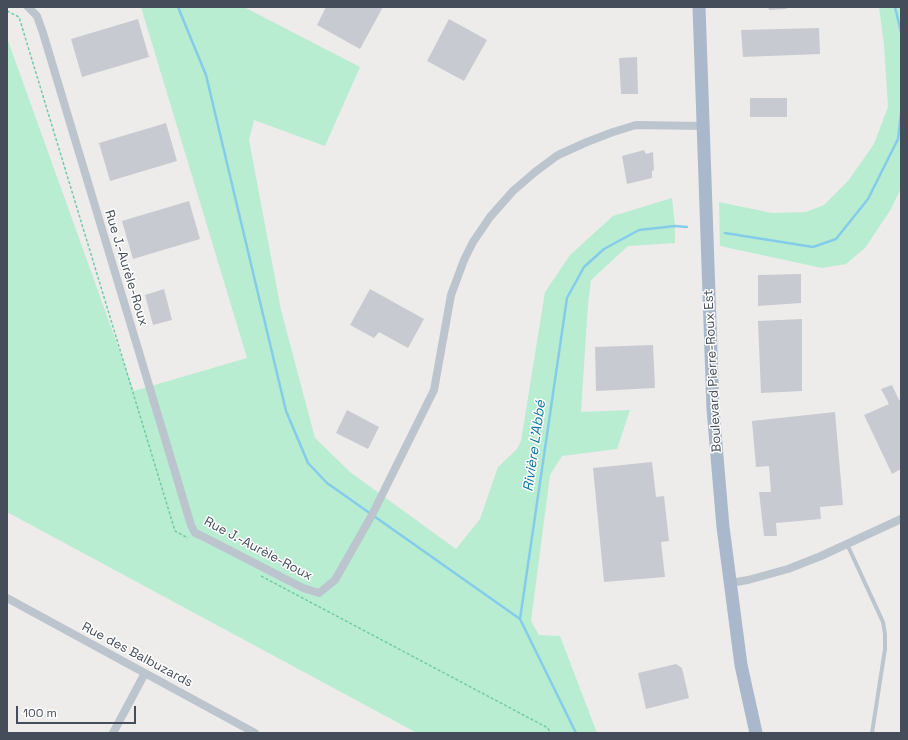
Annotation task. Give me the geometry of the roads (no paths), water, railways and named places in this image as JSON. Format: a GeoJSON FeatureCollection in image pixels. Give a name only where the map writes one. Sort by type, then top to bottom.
{"type":"FeatureCollection","features":[{"type":"Feature","properties":{"kind":"main road","name":"Boulevard Pierre-Roux Est"},"geometry":{"type":"LineString","coordinates":[[699,7],[713,409],[722,527],[740,665],[756,733]]}},
{"type":"Feature","properties":{"kind":"street","name":"Rue J.-Aurèle-Roux"},"geometry":{"type":"LineString","coordinates":[[28,7],[37,16],[41,27],[191,525],[195,533],[302,588],[319,593],[335,580],[372,515],[434,390],[451,296],[470,248],[490,217],[513,191],[535,172],[558,155],[587,142],[612,132],[636,125],[702,126]]}},
{"type":"Feature","properties":{"kind":"street"},"geometry":{"type":"LineString","coordinates":[[730,583],[748,580],[788,569],[821,556],[901,519]]}},
{"type":"Feature","properties":{"kind":"street","name":"Rue des Balbuzards"},"geometry":{"type":"LineString","coordinates":[[7,598],[255,733]]}},
{"type":"Feature","properties":{"kind":"street"},"geometry":{"type":"LineString","coordinates":[[113,733],[145,673]]}},
{"type":"Feature","properties":{"kind":"lane"},"geometry":{"type":"LineString","coordinates":[[847,544],[883,622],[885,634],[885,650],[872,733]]}},
{"type":"Feature","properties":{"kind":"waterway"},"geometry":{"type":"LineString","coordinates":[[178,7],[206,75],[286,411],[308,463],[327,483],[520,619]]}},
{"type":"Feature","properties":{"kind":"waterway","name":"Rivière L'Abbé"},"geometry":{"type":"LineString","coordinates":[[895,7],[901,32]]}},
{"type":"Feature","properties":{"kind":"waterway","name":"Rivière L'Abbé"},"geometry":{"type":"LineString","coordinates":[[725,233],[813,247],[836,239],[868,199],[898,139],[901,113]]}},
{"type":"Feature","properties":{"kind":"waterway","name":"Rivière L'Abbé"},"geometry":{"type":"LineString","coordinates":[[576,733],[520,619],[567,298],[584,267],[604,249],[639,230],[675,226],[687,227]]}}]}
